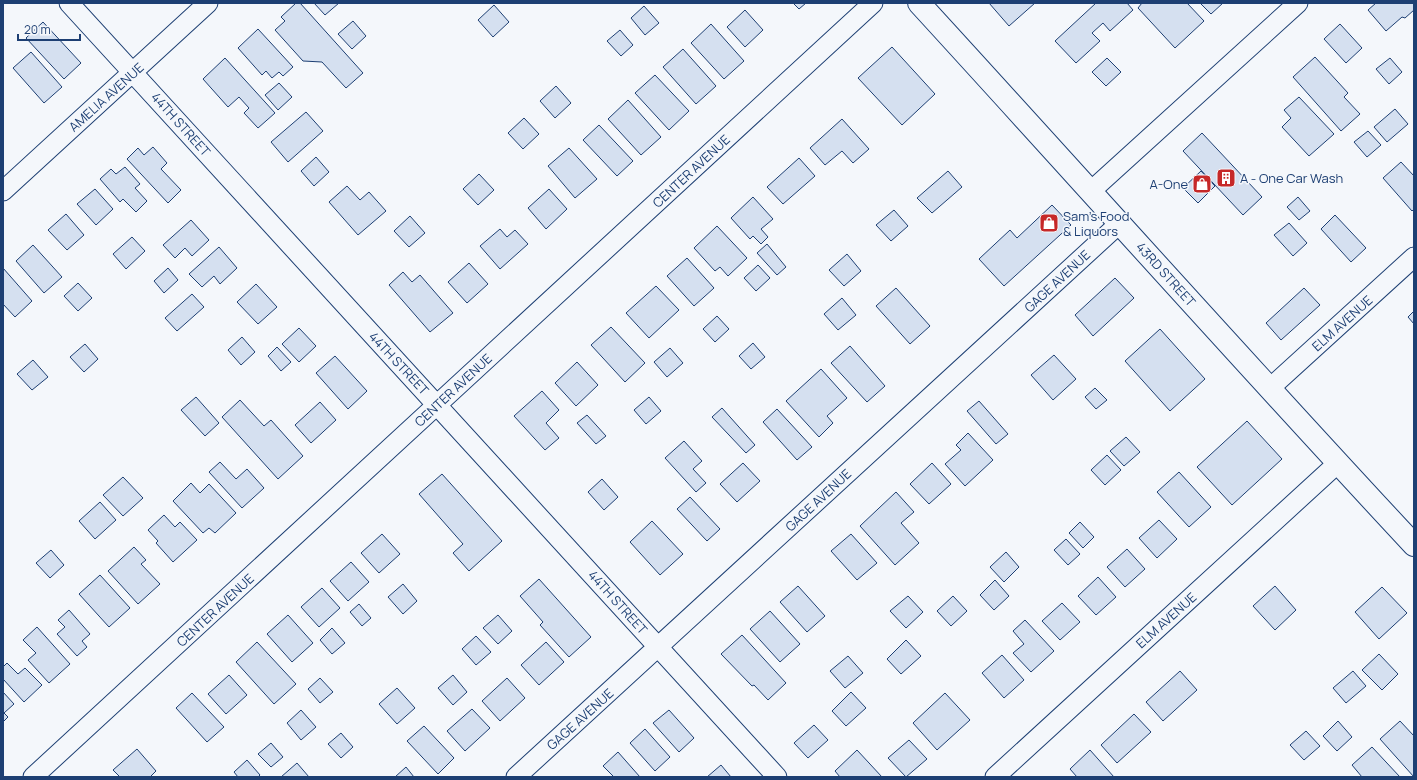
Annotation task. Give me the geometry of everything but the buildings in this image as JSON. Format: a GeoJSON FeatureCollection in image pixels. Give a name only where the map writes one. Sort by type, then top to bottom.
{"type":"FeatureCollection","features":[{"type":"Feature","properties":{"kind":"main road","name":"43RD STREET"},"geometry":{"type":"LineString","coordinates":[[919,3],[1120,222],[1269,389],[1414,545]]}},
{"type":"Feature","properties":{"kind":"street","name":"44TH STREET"},"geometry":{"type":"LineString","coordinates":[[69,3],[777,777]]}},
{"type":"Feature","properties":{"kind":"street","name":"AMELIA AVENUE"},"geometry":{"type":"LineString","coordinates":[[3,190],[208,3]]}},
{"type":"Feature","properties":{"kind":"street","name":"CENTER AVENUE"},"geometry":{"type":"LineString","coordinates":[[33,777],[873,3]]}},
{"type":"Feature","properties":{"kind":"street"},"geometry":{"type":"LineString","coordinates":[[1091,191],[1298,3]]}},
{"type":"Feature","properties":{"kind":"street","name":"GAGE AVENUE"},"geometry":{"type":"LineString","coordinates":[[516,777],[1120,222]]}},
{"type":"Feature","properties":{"kind":"street","name":"ELM AVENUE"},"geometry":{"type":"LineString","coordinates":[[1269,389],[1414,257]]}},
{"type":"Feature","properties":{"kind":"street","name":"ELM AVENUE"},"geometry":{"type":"LineString","coordinates":[[995,777],[1338,463]]}},
{"type":"Feature","properties":{"kind":"place","name":"A - One Car Wash"},"geometry":{"type":"Point","coordinates":[1226,178]}},
{"type":"Feature","properties":{"kind":"place","name":"A-One"},"geometry":{"type":"Point","coordinates":[1202,184]}},
{"type":"Feature","properties":{"kind":"place","name":"Sam's Food & Liquors"},"geometry":{"type":"Point","coordinates":[1049,223]}}]}
